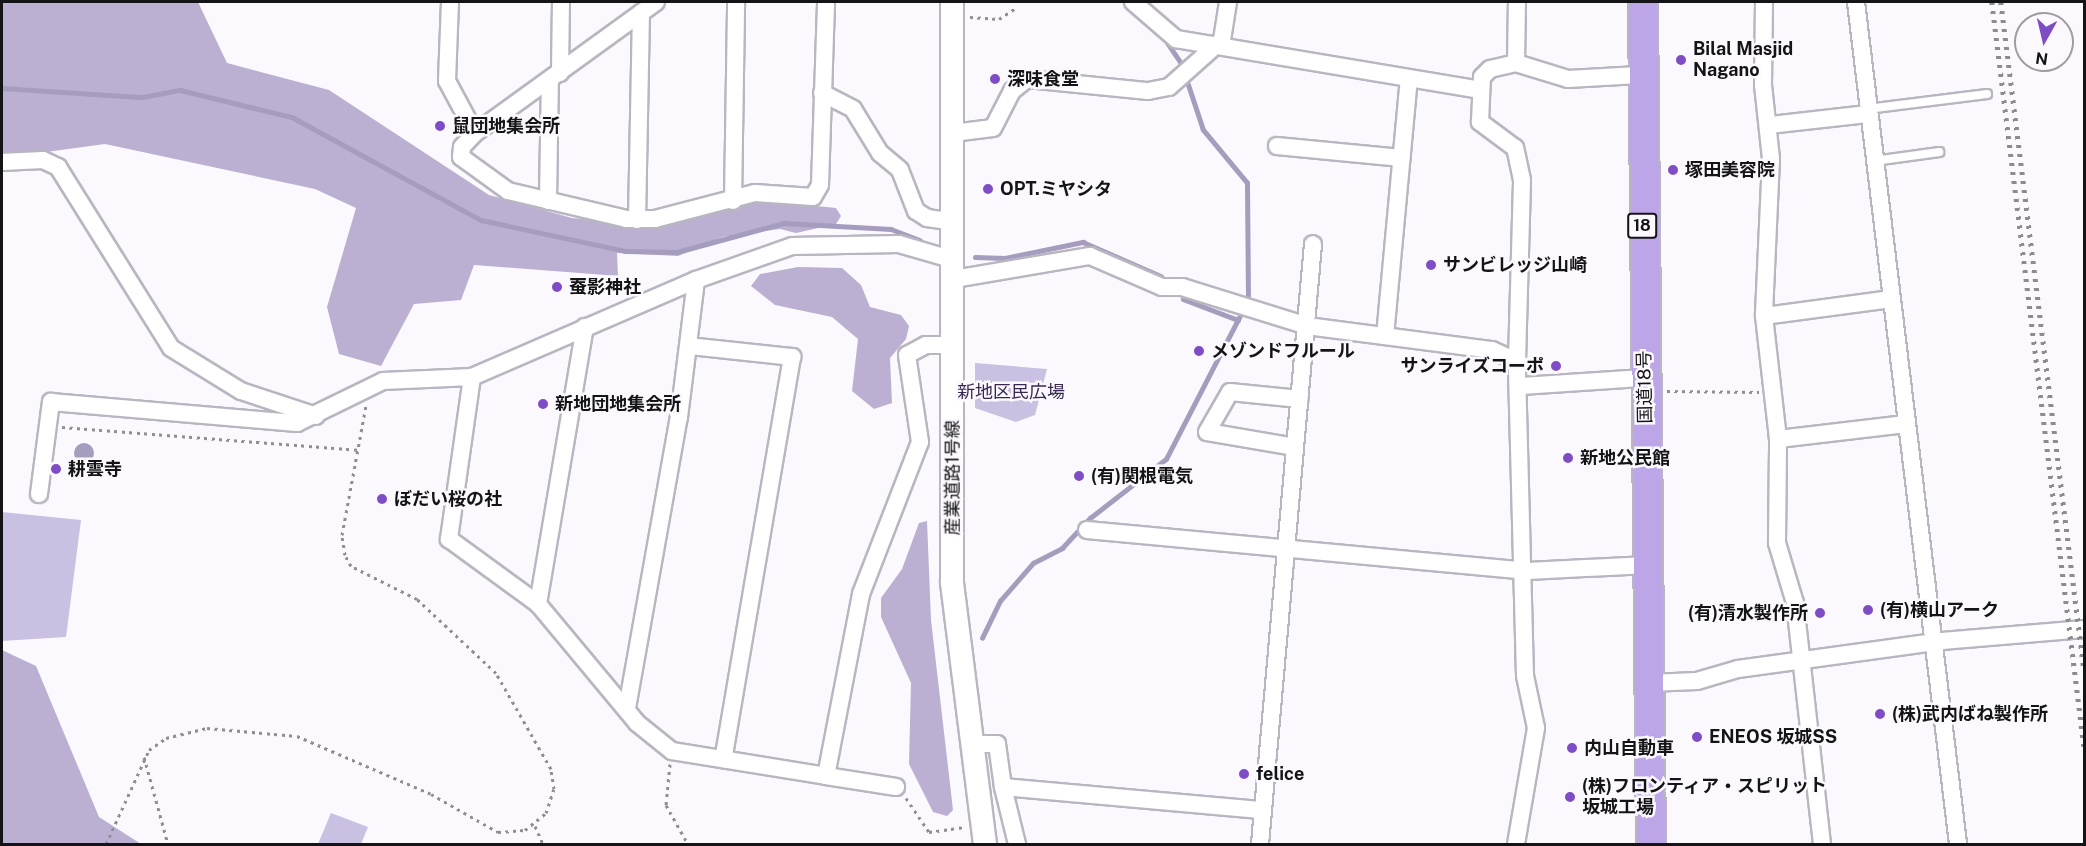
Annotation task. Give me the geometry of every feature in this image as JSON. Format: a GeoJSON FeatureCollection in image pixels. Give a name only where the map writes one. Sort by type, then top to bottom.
{"type":"FeatureCollection","features":[{"type":"Feature","properties":{"kind":"highway","name":"国道18号"},"geometry":{"type":"LineString","coordinates":[[1643,2],[1639,75],[1651,844]]}},
{"type":"Feature","properties":{"kind":"street"},"geometry":{"type":"LineString","coordinates":[[450,2],[447,81],[476,133]]}},
{"type":"Feature","properties":{"kind":"street"},"geometry":{"type":"LineString","coordinates":[[548,201],[561,2]]}},
{"type":"Feature","properties":{"kind":"street"},"geometry":{"type":"LineString","coordinates":[[732,201],[736,2]]}},
{"type":"Feature","properties":{"kind":"street"},"geometry":{"type":"LineString","coordinates":[[651,5],[476,133],[462,147],[461,156],[508,191],[637,220],[732,201],[755,193],[813,197],[820,185],[826,2]]}},
{"type":"Feature","properties":{"kind":"street"},"geometry":{"type":"LineString","coordinates":[[1133,2],[1166,34],[1217,46],[1481,90]]}},
{"type":"Feature","properties":{"kind":"street"},"geometry":{"type":"LineString","coordinates":[[953,133],[993,128],[1012,91],[1027,79],[1158,90],[1217,46],[1228,2]]}},
{"type":"Feature","properties":{"kind":"street"},"geometry":{"type":"LineString","coordinates":[[1516,63],[1517,2]]}},
{"type":"Feature","properties":{"kind":"street"},"geometry":{"type":"LineString","coordinates":[[1764,2],[1763,85],[1770,125],[1764,316],[1776,402],[1777,543],[1793,587],[1822,844]]}},
{"type":"Feature","properties":{"kind":"street"},"geometry":{"type":"LineString","coordinates":[[1856,2],[1867,112],[1958,844]]}},
{"type":"Feature","properties":{"kind":"street"},"geometry":{"type":"LineString","coordinates":[[637,220],[651,5]]}},
{"type":"Feature","properties":{"kind":"street","name":"産業道路1号線"},"geometry":{"type":"LineString","coordinates":[[952,9],[954,222],[952,583],[985,844]]}},
{"type":"Feature","properties":{"kind":"street"},"geometry":{"type":"LineString","coordinates":[[1516,844],[1536,728],[1525,676],[1522,386],[1517,361],[1521,162],[1515,148],[1480,122],[1481,90],[1484,73],[1516,63],[1568,78],[1639,75]]}},
{"type":"Feature","properties":{"kind":"street"},"geometry":{"type":"LineString","coordinates":[[1385,336],[1409,79]]}},
{"type":"Feature","properties":{"kind":"street"},"geometry":{"type":"LineString","coordinates":[[822,93],[853,109],[880,153],[900,170],[916,211],[927,218],[954,222]]}},
{"type":"Feature","properties":{"kind":"street"},"geometry":{"type":"LineString","coordinates":[[1770,125],[1867,112]]}},
{"type":"Feature","properties":{"kind":"street"},"geometry":{"type":"LineString","coordinates":[[1278,146],[1401,158]]}},
{"type":"Feature","properties":{"kind":"street"},"geometry":{"type":"LineString","coordinates":[[2,162],[43,160],[58,167],[171,348],[241,392],[320,416]]}},
{"type":"Feature","properties":{"kind":"street"},"geometry":{"type":"LineString","coordinates":[[39,494],[51,402],[297,423],[320,416],[368,388],[392,379],[472,377],[696,280],[792,246],[835,242],[899,244],[954,269],[1090,256],[1162,287],[1182,287],[1307,326],[1492,350],[1517,361]]}},
{"type":"Feature","properties":{"kind":"street"},"geometry":{"type":"LineString","coordinates":[[1260,844],[1313,244]]}},
{"type":"Feature","properties":{"kind":"street"},"geometry":{"type":"LineString","coordinates":[[627,708],[689,346],[696,280]]}},
{"type":"Feature","properties":{"kind":"street"},"geometry":{"type":"LineString","coordinates":[[1764,316],[1891,299]]}},
{"type":"Feature","properties":{"kind":"street"},"geometry":{"type":"LineString","coordinates":[[538,604],[585,327]]}},
{"type":"Feature","properties":{"kind":"street"},"geometry":{"type":"LineString","coordinates":[[826,776],[861,594],[920,442],[907,355],[926,345],[954,345]]}},
{"type":"Feature","properties":{"kind":"street"},"geometry":{"type":"LineString","coordinates":[[689,346],[792,357],[723,759]]}},
{"type":"Feature","properties":{"kind":"street"},"geometry":{"type":"LineString","coordinates":[[472,377],[449,539],[538,604],[646,733],[672,751],[896,787]]}},
{"type":"Feature","properties":{"kind":"street"},"geometry":{"type":"LineString","coordinates":[[1522,386],[1645,384]]}},
{"type":"Feature","properties":{"kind":"street"},"geometry":{"type":"LineString","coordinates":[[1296,447],[1207,432],[1230,392],[1300,399]]}},
{"type":"Feature","properties":{"kind":"street"},"geometry":{"type":"LineString","coordinates":[[1778,440],[1906,424]]}},
{"type":"Feature","properties":{"kind":"street"},"geometry":{"type":"LineString","coordinates":[[1087,530],[1523,570],[1648,565]]}},
{"type":"Feature","properties":{"kind":"street"},"geometry":{"type":"LineString","coordinates":[[1649,683],[1697,681],[1800,661],[1934,643],[2085,629]]}},
{"type":"Feature","properties":{"kind":"street"},"geometry":{"type":"LineString","coordinates":[[971,744],[997,744],[1003,788],[1017,844]]}},
{"type":"Feature","properties":{"kind":"street"},"geometry":{"type":"LineString","coordinates":[[1003,788],[1263,810]]}},
{"type":"Feature","properties":{"kind":"lane"},"geometry":{"type":"LineString","coordinates":[[1867,112],[1987,94]]}},
{"type":"Feature","properties":{"kind":"lane"},"geometry":{"type":"LineString","coordinates":[[1873,161],[1939,152]]}},
{"type":"Feature","properties":{"kind":"path"},"geometry":{"type":"LineString","coordinates":[[952,9],[999,19],[1016,8]]}},
{"type":"Feature","properties":{"kind":"path"},"geometry":{"type":"LineString","coordinates":[[1645,384],[1744,389],[1776,402]]}},
{"type":"Feature","properties":{"kind":"path"},"geometry":{"type":"LineString","coordinates":[[106,844],[144,757],[166,738],[207,728],[279,731],[431,794],[498,832],[535,826],[551,801],[554,778],[496,673],[417,599],[351,566],[345,555],[342,535],[361,451],[368,388]]}},
{"type":"Feature","properties":{"kind":"path"},"geometry":{"type":"LineString","coordinates":[[48,426],[361,451]]}},
{"type":"Feature","properties":{"kind":"path"},"geometry":{"type":"LineString","coordinates":[[672,751],[666,806],[688,844]]}},
{"type":"Feature","properties":{"kind":"path"},"geometry":{"type":"LineString","coordinates":[[144,757],[168,844]]}},
{"type":"Feature","properties":{"kind":"path"},"geometry":{"type":"LineString","coordinates":[[896,787],[929,832],[966,827]]}},
{"type":"Feature","properties":{"kind":"path"},"geometry":{"type":"LineString","coordinates":[[535,826],[543,844]]}},
{"type":"Feature","properties":{"kind":"green space","name":"新地区民広場"},"geometry":{"type":"Polygon","coordinates":[[[975,363],[1047,369],[1035,415],[1016,422],[975,408],[975,363]]]}},
{"type":"Feature","properties":{"kind":"green space"},"geometry":{"type":"Polygon","coordinates":[[[2,512],[81,520],[66,637],[2,641],[2,512]]]}},
{"type":"Feature","properties":{"kind":"green space"},"geometry":{"type":"Polygon","coordinates":[[[331,813],[368,827],[361,844],[318,844],[331,813]]]}},
{"type":"Feature","properties":{"kind":"shaded area"},"geometry":{"type":"Polygon","coordinates":[[[2,2],[198,2],[227,63],[329,90],[489,195],[572,218],[650,225],[760,200],[836,208],[841,216],[836,224],[796,233],[780,229],[723,237],[678,256],[617,253],[618,276],[474,265],[461,300],[414,304],[381,366],[339,354],[327,307],[356,208],[315,189],[105,144],[2,158],[2,2]]]}},
{"type":"Feature","properties":{"kind":"shaded area"},"geometry":{"type":"Polygon","coordinates":[[[798,267],[842,268],[861,285],[870,307],[901,315],[909,326],[906,339],[890,358],[892,403],[874,409],[852,391],[858,339],[832,317],[775,305],[751,286],[760,274],[798,267]]]}},
{"type":"Feature","properties":{"kind":"shaded area"},"geometry":{"type":"Polygon","coordinates":[[[84,443],[91,446],[94,453],[91,460],[84,463],[77,460],[74,453],[77,446],[84,443]]]}},
{"type":"Feature","properties":{"kind":"shaded area"},"geometry":{"type":"Polygon","coordinates":[[[927,521],[931,620],[953,810],[947,816],[933,812],[909,764],[911,683],[881,617],[881,598],[902,569],[919,523],[927,521]]]}},
{"type":"Feature","properties":{"kind":"shaded area"},"geometry":{"type":"Polygon","coordinates":[[[2,650],[36,666],[99,817],[141,844],[2,844],[2,650]]]}},
{"type":"Feature","properties":{"kind":"waterway"},"geometry":{"type":"LineString","coordinates":[[1167,42],[1184,67]]}},
{"type":"Feature","properties":{"kind":"waterway"},"geometry":{"type":"LineString","coordinates":[[982,638],[1000,601],[1033,563],[1062,548],[1090,518],[1166,459],[1248,300],[1247,183],[1203,130],[1187,82]]}},
{"type":"Feature","properties":{"kind":"waterway"},"geometry":{"type":"LineString","coordinates":[[2,88],[143,97],[180,90],[292,117],[481,220],[626,251],[677,252],[784,223],[891,229],[920,240]]}},
{"type":"Feature","properties":{"kind":"waterway"},"geometry":{"type":"LineString","coordinates":[[975,257],[1005,258],[1083,242],[1161,276]]}},
{"type":"Feature","properties":{"kind":"waterway"},"geometry":{"type":"LineString","coordinates":[[1183,299],[1238,320]]}},
{"type":"Feature","properties":{"kind":"railway"},"geometry":{"type":"LineString","coordinates":[[1992,2],[2084,746]]}},
{"type":"Feature","properties":{"kind":"railway"},"geometry":{"type":"LineString","coordinates":[[2001,2],[2084,669]]}},
{"type":"Feature","properties":{"kind":"place","name":"Bilal Masjid Nagano"},"geometry":{"type":"Point","coordinates":[1681,60]}},
{"type":"Feature","properties":{"kind":"place","name":"深味食堂"},"geometry":{"type":"Point","coordinates":[995,79]}},
{"type":"Feature","properties":{"kind":"place","name":"鼠団地集会所"},"geometry":{"type":"Point","coordinates":[440,126]}},
{"type":"Feature","properties":{"kind":"place","name":"塚田美容院"},"geometry":{"type":"Point","coordinates":[1673,170]}},
{"type":"Feature","properties":{"kind":"place","name":"OPT.ミヤシタ"},"geometry":{"type":"Point","coordinates":[988,189]}},
{"type":"Feature","properties":{"kind":"place","name":"サンビレッジ山崎"},"geometry":{"type":"Point","coordinates":[1431,265]}},
{"type":"Feature","properties":{"kind":"place","name":"蚕影神社"},"geometry":{"type":"Point","coordinates":[557,287]}},
{"type":"Feature","properties":{"kind":"place","name":"メゾンドフルール"},"geometry":{"type":"Point","coordinates":[1199,351]}},
{"type":"Feature","properties":{"kind":"place","name":"サンライズコーポ"},"geometry":{"type":"Point","coordinates":[1556,366]}},
{"type":"Feature","properties":{"kind":"place","name":"新地団地集会所"},"geometry":{"type":"Point","coordinates":[543,404]}},
{"type":"Feature","properties":{"kind":"place","name":"新地公民館"},"geometry":{"type":"Point","coordinates":[1568,458]}},
{"type":"Feature","properties":{"kind":"place","name":"耕雲寺"},"geometry":{"type":"Point","coordinates":[56,469]}},
{"type":"Feature","properties":{"kind":"place","name":"(有)関根電気"},"geometry":{"type":"Point","coordinates":[1079,476]}},
{"type":"Feature","properties":{"kind":"place","name":"ぼだい桜の社"},"geometry":{"type":"Point","coordinates":[382,499]}},
{"type":"Feature","properties":{"kind":"place","name":"(有)横山アーク"},"geometry":{"type":"Point","coordinates":[1868,610]}},
{"type":"Feature","properties":{"kind":"place","name":"(有)清水製作所"},"geometry":{"type":"Point","coordinates":[1820,613]}},
{"type":"Feature","properties":{"kind":"place","name":"(株)武内ばね製作所"},"geometry":{"type":"Point","coordinates":[1880,714]}},
{"type":"Feature","properties":{"kind":"place","name":"ENEOS 坂城SS"},"geometry":{"type":"Point","coordinates":[1697,737]}},
{"type":"Feature","properties":{"kind":"place","name":"内山自動車"},"geometry":{"type":"Point","coordinates":[1572,748]}},
{"type":"Feature","properties":{"kind":"place","name":"felice"},"geometry":{"type":"Point","coordinates":[1244,774]}},
{"type":"Feature","properties":{"kind":"place","name":"(株)フロンティア・スピリット 坂城工場"},"geometry":{"type":"Point","coordinates":[1570,797]}}]}
